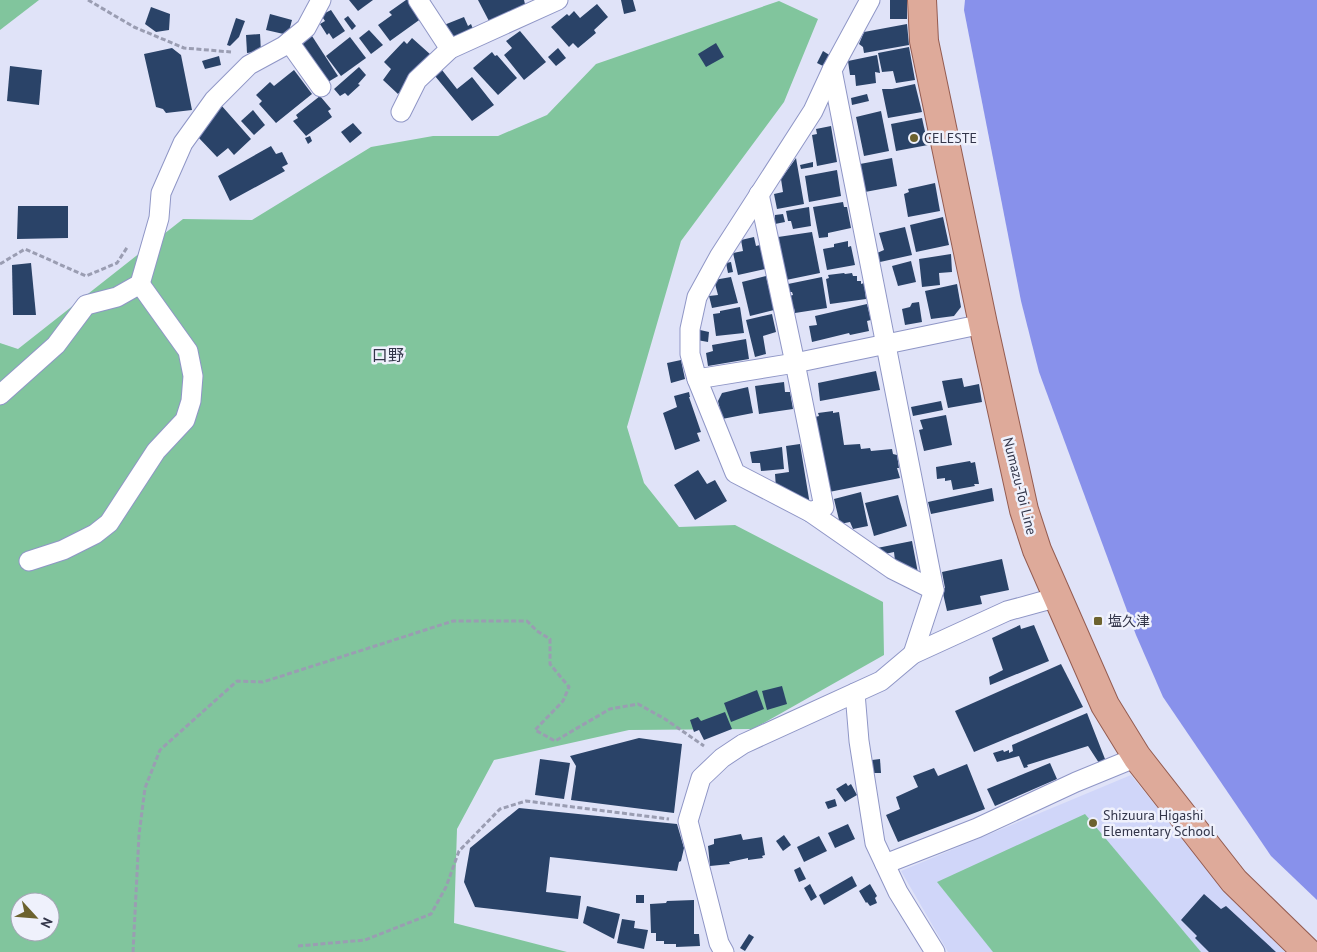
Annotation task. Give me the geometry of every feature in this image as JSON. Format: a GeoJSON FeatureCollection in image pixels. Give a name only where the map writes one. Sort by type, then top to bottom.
{"type":"FeatureCollection","features":[{"type":"Feature","properties":{"kind":"main road","name":"Numazu-Toi Line"},"geometry":{"type":"LineString","coordinates":[[922,0],[924,41],[983,324],[1024,510],[1037,550],[1105,705],[1137,757],[1234,881],[1308,952]]}},
{"type":"Feature","properties":{"kind":"street"},"geometry":{"type":"LineString","coordinates":[[0,395],[56,345],[86,305],[117,296],[140,284],[159,218],[161,193],[183,144],[214,100],[249,65],[288,42],[306,28],[320,0]]}},
{"type":"Feature","properties":{"kind":"street"},"geometry":{"type":"LineString","coordinates":[[418,0],[450,49]]}},
{"type":"Feature","properties":{"kind":"street"},"geometry":{"type":"LineString","coordinates":[[400,112],[416,80],[450,49],[558,0]]}},
{"type":"Feature","properties":{"kind":"street"},"geometry":{"type":"LineString","coordinates":[[870,0],[832,70],[813,111],[719,257],[698,297],[690,329],[690,354],[697,378],[735,473],[810,512],[892,569],[934,590]]}},
{"type":"Feature","properties":{"kind":"street"},"geometry":{"type":"LineString","coordinates":[[288,42],[321,88]]}},
{"type":"Feature","properties":{"kind":"street"},"geometry":{"type":"LineString","coordinates":[[832,70],[934,590],[914,654]]}},
{"type":"Feature","properties":{"kind":"street"},"geometry":{"type":"LineString","coordinates":[[759,194],[824,507],[810,512]]}},
{"type":"Feature","properties":{"kind":"street"},"geometry":{"type":"LineString","coordinates":[[29,561],[63,550],[95,534],[109,523],[156,451],[185,420],[191,400],[193,376],[188,351],[140,284]]}},
{"type":"Feature","properties":{"kind":"street"},"geometry":{"type":"LineString","coordinates":[[697,378],[795,363],[983,324]]}},
{"type":"Feature","properties":{"kind":"street"},"geometry":{"type":"LineString","coordinates":[[724,952],[719,943],[688,821],[701,778],[722,758],[743,744],[881,681],[914,654],[1008,611],[1058,597]]}},
{"type":"Feature","properties":{"kind":"street"},"geometry":{"type":"LineString","coordinates":[[855,693],[859,741],[875,843],[898,892],[935,952]]}},
{"type":"Feature","properties":{"kind":"street"},"geometry":{"type":"LineString","coordinates":[[885,864],[977,828],[1076,782],[1137,757]]}},
{"type":"Feature","properties":{"kind":"path"},"geometry":{"type":"LineString","coordinates":[[88,0],[134,27],[184,48],[232,52],[249,65]]}},
{"type":"Feature","properties":{"kind":"path"},"geometry":{"type":"LineString","coordinates":[[0,264],[24,249],[86,276],[118,263],[132,240]]}},
{"type":"Feature","properties":{"kind":"path"},"geometry":{"type":"LineString","coordinates":[[133,952],[139,845],[145,788],[160,750],[237,682],[263,682],[452,620],[527,620],[537,631],[550,639],[550,664],[569,687],[563,701],[535,730],[555,741],[610,709],[638,704],[722,758]]}},
{"type":"Feature","properties":{"kind":"path"},"geometry":{"type":"LineString","coordinates":[[298,946],[365,940],[430,914],[446,887],[460,851],[500,809],[526,801],[688,821]]}},
{"type":"Feature","properties":{"kind":"shaded area","name":"Shizuura Higashi Elementary School"},"geometry":{"type":"Polygon","coordinates":[[[1131,775],[1227,894],[1285,952],[948,952],[901,871],[1131,775]]]}},
{"type":"Feature","properties":{"kind":"green space"},"geometry":{"type":"Polygon","coordinates":[[[0,0],[39,0],[0,30],[0,0]]]}},
{"type":"Feature","properties":{"kind":"green space"},"geometry":{"type":"Polygon","coordinates":[[[779,1],[818,19],[784,102],[681,241],[627,427],[644,483],[679,527],[735,525],[883,602],[884,655],[753,729],[629,730],[494,760],[457,829],[454,923],[567,952],[0,952],[0,343],[18,349],[183,219],[252,220],[371,147],[433,136],[498,136],[547,115],[596,64],[779,1]]]}},
{"type":"Feature","properties":{"kind":"green space"},"geometry":{"type":"Polygon","coordinates":[[[1085,814],[1201,952],[993,952],[937,882],[1085,814]]]}},
{"type":"Feature","properties":{"kind":"water"},"geometry":{"type":"Polygon","coordinates":[[[965,0],[1317,0],[1317,900],[1271,856],[1163,697],[1136,635],[1039,372],[1021,301],[964,10],[965,0]]]}},
{"type":"Feature","properties":{"kind":"building"},"geometry":{"type":"Polygon","coordinates":[[[349,0],[373,0],[358,11],[349,0]]]}},
{"type":"Feature","properties":{"kind":"building"},"geometry":{"type":"Polygon","coordinates":[[[406,0],[409,0],[422,18],[390,41],[378,25],[392,15],[389,12],[406,0]]]}},
{"type":"Feature","properties":{"kind":"building"},"geometry":{"type":"Polygon","coordinates":[[[478,0],[524,0],[525,4],[490,23],[478,0]]]}},
{"type":"Feature","properties":{"kind":"building"},"geometry":{"type":"Polygon","coordinates":[[[621,0],[633,0],[636,11],[624,14],[621,0]]]}},
{"type":"Feature","properties":{"kind":"building"},"geometry":{"type":"Polygon","coordinates":[[[890,0],[907,0],[907,19],[890,19],[890,0]]]}},
{"type":"Feature","properties":{"kind":"building"},"geometry":{"type":"Polygon","coordinates":[[[597,4],[608,17],[594,30],[596,33],[578,48],[573,43],[569,47],[551,27],[567,14],[569,16],[574,11],[580,18],[597,4]]]}},
{"type":"Feature","properties":{"kind":"building"},"geometry":{"type":"Polygon","coordinates":[[[151,7],[170,14],[169,30],[156,32],[145,24],[151,7]]]}},
{"type":"Feature","properties":{"kind":"building"},"geometry":{"type":"Polygon","coordinates":[[[331,10],[345,31],[333,39],[329,33],[327,35],[320,24],[325,21],[321,15],[331,10]]]}},
{"type":"Feature","properties":{"kind":"building"},"geometry":{"type":"Polygon","coordinates":[[[270,14],[292,20],[288,35],[266,30],[270,14]]]}},
{"type":"Feature","properties":{"kind":"building"},"geometry":{"type":"Polygon","coordinates":[[[348,16],[356,26],[352,30],[344,19],[348,16]]]}},
{"type":"Feature","properties":{"kind":"building"},"geometry":{"type":"Polygon","coordinates":[[[464,17],[468,26],[471,24],[473,29],[452,38],[444,25],[464,17]]]}},
{"type":"Feature","properties":{"kind":"building"},"geometry":{"type":"Polygon","coordinates":[[[236,18],[245,21],[239,37],[230,46],[227,45],[236,18]]]}},
{"type":"Feature","properties":{"kind":"building"},"geometry":{"type":"Polygon","coordinates":[[[907,24],[909,45],[864,53],[863,47],[859,44],[864,32],[907,24]]]}},
{"type":"Feature","properties":{"kind":"building"},"geometry":{"type":"Polygon","coordinates":[[[369,30],[383,45],[371,54],[359,38],[369,30]]]}},
{"type":"Feature","properties":{"kind":"building"},"geometry":{"type":"Polygon","coordinates":[[[520,31],[546,62],[524,80],[504,55],[512,48],[506,41],[520,31]]]}},
{"type":"Feature","properties":{"kind":"building"},"geometry":{"type":"Polygon","coordinates":[[[260,34],[261,51],[247,53],[246,35],[260,34]]]}},
{"type":"Feature","properties":{"kind":"building"},"geometry":{"type":"Polygon","coordinates":[[[312,36],[338,76],[328,82],[298,45],[312,36]]]}},
{"type":"Feature","properties":{"kind":"building"},"geometry":{"type":"Polygon","coordinates":[[[350,37],[366,58],[341,76],[326,56],[350,37]]]}},
{"type":"Feature","properties":{"kind":"building"},"geometry":{"type":"Polygon","coordinates":[[[412,38],[431,55],[398,94],[383,80],[391,69],[384,62],[404,41],[407,44],[412,38]]]}},
{"type":"Feature","properties":{"kind":"building"},"geometry":{"type":"Polygon","coordinates":[[[716,43],[724,57],[706,67],[698,54],[716,43]]]}},
{"type":"Feature","properties":{"kind":"building"},"geometry":{"type":"Polygon","coordinates":[[[909,47],[915,80],[896,83],[893,71],[882,72],[878,53],[909,47]]]}},
{"type":"Feature","properties":{"kind":"building"},"geometry":{"type":"Polygon","coordinates":[[[172,48],[181,55],[192,110],[166,113],[163,109],[156,107],[144,54],[172,48]]]}},
{"type":"Feature","properties":{"kind":"building"},"geometry":{"type":"Polygon","coordinates":[[[558,48],[566,58],[556,66],[548,57],[558,48]]]}},
{"type":"Feature","properties":{"kind":"building"},"geometry":{"type":"Polygon","coordinates":[[[823,51],[831,56],[825,67],[817,63],[823,51]]]}},
{"type":"Feature","properties":{"kind":"building"},"geometry":{"type":"Polygon","coordinates":[[[492,52],[495,56],[497,55],[517,78],[498,95],[473,68],[492,52]]]}},
{"type":"Feature","properties":{"kind":"building"},"geometry":{"type":"Polygon","coordinates":[[[877,55],[880,73],[875,72],[876,83],[856,86],[855,75],[850,75],[848,61],[877,55]]]}},
{"type":"Feature","properties":{"kind":"building"},"geometry":{"type":"Polygon","coordinates":[[[219,56],[221,65],[205,69],[202,61],[219,56]]]}},
{"type":"Feature","properties":{"kind":"building"},"geometry":{"type":"Polygon","coordinates":[[[10,66],[42,70],[39,105],[7,101],[10,66]]]}},
{"type":"Feature","properties":{"kind":"building"},"geometry":{"type":"Polygon","coordinates":[[[359,67],[366,75],[358,84],[360,85],[348,96],[345,93],[340,96],[334,89],[359,67]]]}},
{"type":"Feature","properties":{"kind":"building"},"geometry":{"type":"Polygon","coordinates":[[[294,70],[312,94],[276,123],[259,104],[262,101],[256,95],[270,82],[274,86],[294,70]]]}},
{"type":"Feature","properties":{"kind":"building"},"geometry":{"type":"Polygon","coordinates":[[[442,70],[457,89],[472,77],[494,105],[472,121],[435,76],[442,70]]]}},
{"type":"Feature","properties":{"kind":"building"},"geometry":{"type":"Polygon","coordinates":[[[915,84],[922,112],[888,118],[882,89],[915,84]]]}},
{"type":"Feature","properties":{"kind":"building"},"geometry":{"type":"Polygon","coordinates":[[[867,94],[869,101],[852,105],[851,98],[867,94]]]}},
{"type":"Feature","properties":{"kind":"building"},"geometry":{"type":"Polygon","coordinates":[[[320,96],[331,109],[328,111],[332,117],[306,136],[293,121],[298,118],[296,115],[320,96]]]}},
{"type":"Feature","properties":{"kind":"building"},"geometry":{"type":"Polygon","coordinates":[[[221,105],[251,139],[234,155],[228,148],[217,157],[198,137],[221,105]]]}},
{"type":"Feature","properties":{"kind":"building"},"geometry":{"type":"Polygon","coordinates":[[[253,110],[265,125],[254,135],[241,121],[253,110]]]}},
{"type":"Feature","properties":{"kind":"building"},"geometry":{"type":"Polygon","coordinates":[[[881,111],[889,151],[864,156],[856,117],[881,111]]]}},
{"type":"Feature","properties":{"kind":"building"},"geometry":{"type":"Polygon","coordinates":[[[922,118],[928,145],[896,151],[891,124],[922,118]]]}},
{"type":"Feature","properties":{"kind":"building"},"geometry":{"type":"Polygon","coordinates":[[[353,123],[362,133],[350,143],[341,132],[353,123]]]}},
{"type":"Feature","properties":{"kind":"building"},"geometry":{"type":"Polygon","coordinates":[[[831,126],[837,162],[817,166],[812,135],[817,134],[816,129],[831,126]]]}},
{"type":"Feature","properties":{"kind":"building"},"geometry":{"type":"Polygon","coordinates":[[[310,136],[312,141],[308,144],[305,138],[310,136]]]}},
{"type":"Feature","properties":{"kind":"building"},"geometry":{"type":"Polygon","coordinates":[[[271,146],[276,154],[282,152],[288,164],[282,167],[285,171],[230,201],[218,176],[271,146]]]}},
{"type":"Feature","properties":{"kind":"building"},"geometry":{"type":"Polygon","coordinates":[[[796,158],[804,204],[777,209],[774,194],[783,192],[781,179],[796,158]]]}},
{"type":"Feature","properties":{"kind":"building"},"geometry":{"type":"Polygon","coordinates":[[[892,158],[897,186],[865,192],[860,164],[892,158]]]}},
{"type":"Feature","properties":{"kind":"building"},"geometry":{"type":"Polygon","coordinates":[[[813,162],[813,167],[801,169],[800,165],[813,162]]]}},
{"type":"Feature","properties":{"kind":"building"},"geometry":{"type":"Polygon","coordinates":[[[837,170],[841,196],[809,202],[805,176],[837,170]]]}},
{"type":"Feature","properties":{"kind":"building"},"geometry":{"type":"Polygon","coordinates":[[[935,183],[940,211],[908,217],[904,194],[909,192],[908,189],[935,183]]]}},
{"type":"Feature","properties":{"kind":"building"},"geometry":{"type":"Polygon","coordinates":[[[843,202],[844,207],[847,207],[851,228],[828,233],[828,237],[819,238],[813,207],[843,202]]]}},
{"type":"Feature","properties":{"kind":"building"},"geometry":{"type":"Polygon","coordinates":[[[18,206],[68,206],[68,238],[17,239],[18,206]]]}},
{"type":"Feature","properties":{"kind":"building"},"geometry":{"type":"Polygon","coordinates":[[[809,207],[811,226],[793,229],[791,221],[788,221],[786,211],[809,207]]]}},
{"type":"Feature","properties":{"kind":"building"},"geometry":{"type":"Polygon","coordinates":[[[783,214],[785,222],[775,224],[775,215],[783,214]]]}},
{"type":"Feature","properties":{"kind":"building"},"geometry":{"type":"Polygon","coordinates":[[[943,217],[949,245],[916,252],[910,225],[943,217]]]}},
{"type":"Feature","properties":{"kind":"building"},"geometry":{"type":"Polygon","coordinates":[[[905,227],[912,255],[880,262],[877,253],[884,250],[879,233],[905,227]]]}},
{"type":"Feature","properties":{"kind":"building"},"geometry":{"type":"Polygon","coordinates":[[[812,232],[820,273],[786,280],[778,237],[812,232]]]}},
{"type":"Feature","properties":{"kind":"building"},"geometry":{"type":"Polygon","coordinates":[[[754,237],[756,246],[760,245],[765,269],[738,275],[733,253],[743,251],[741,240],[754,237]]]}},
{"type":"Feature","properties":{"kind":"building"},"geometry":{"type":"Polygon","coordinates":[[[848,241],[848,247],[851,246],[855,265],[827,270],[823,249],[848,241]]]}},
{"type":"Feature","properties":{"kind":"building"},"geometry":{"type":"Polygon","coordinates":[[[951,254],[952,272],[939,273],[940,285],[922,287],[919,259],[951,254]]]}},
{"type":"Feature","properties":{"kind":"building"},"geometry":{"type":"Polygon","coordinates":[[[911,261],[916,282],[898,286],[892,266],[911,261]]]}},
{"type":"Feature","properties":{"kind":"building"},"geometry":{"type":"Polygon","coordinates":[[[731,262],[733,272],[728,273],[726,263],[731,262]]]}},
{"type":"Feature","properties":{"kind":"building"},"geometry":{"type":"Polygon","coordinates":[[[31,263],[36,315],[13,315],[12,265],[31,263]]]}},
{"type":"Feature","properties":{"kind":"building"},"geometry":{"type":"Polygon","coordinates":[[[852,273],[853,276],[857,276],[857,281],[861,281],[861,284],[864,283],[866,299],[830,304],[826,279],[829,278],[828,275],[852,273]]]}},
{"type":"Feature","properties":{"kind":"building"},"geometry":{"type":"Polygon","coordinates":[[[766,276],[774,310],[750,316],[742,282],[766,276]]]}},
{"type":"Feature","properties":{"kind":"building"},"geometry":{"type":"Polygon","coordinates":[[[731,277],[738,303],[712,308],[709,296],[718,295],[714,280],[731,277]]]}},
{"type":"Feature","properties":{"kind":"building"},"geometry":{"type":"Polygon","coordinates":[[[822,277],[827,308],[795,313],[789,296],[793,295],[792,292],[789,292],[788,284],[822,277]]]}},
{"type":"Feature","properties":{"kind":"building"},"geometry":{"type":"Polygon","coordinates":[[[957,284],[961,307],[954,316],[931,319],[925,291],[957,284]]]}},
{"type":"Feature","properties":{"kind":"building"},"geometry":{"type":"Polygon","coordinates":[[[919,302],[922,322],[905,325],[902,309],[910,307],[912,303],[919,302]]]}},
{"type":"Feature","properties":{"kind":"building"},"geometry":{"type":"Polygon","coordinates":[[[867,304],[871,320],[867,321],[869,331],[850,335],[849,333],[812,342],[809,326],[817,325],[815,316],[867,304]]]}},
{"type":"Feature","properties":{"kind":"building"},"geometry":{"type":"Polygon","coordinates":[[[740,307],[744,333],[716,336],[713,314],[740,307]]]}},
{"type":"Feature","properties":{"kind":"building"},"geometry":{"type":"Polygon","coordinates":[[[772,314],[776,332],[763,336],[766,354],[755,357],[746,320],[772,314]]]}},
{"type":"Feature","properties":{"kind":"building"},"geometry":{"type":"Polygon","coordinates":[[[700,330],[709,332],[708,342],[697,340],[700,330]]]}},
{"type":"Feature","properties":{"kind":"building"},"geometry":{"type":"Polygon","coordinates":[[[746,339],[749,359],[708,366],[706,353],[713,351],[712,345],[746,339]]]}},
{"type":"Feature","properties":{"kind":"building"},"geometry":{"type":"Polygon","coordinates":[[[681,360],[685,379],[671,383],[667,363],[681,360]]]}},
{"type":"Feature","properties":{"kind":"building"},"geometry":{"type":"Polygon","coordinates":[[[876,371],[880,390],[820,401],[818,383],[876,371]]]}},
{"type":"Feature","properties":{"kind":"building"},"geometry":{"type":"Polygon","coordinates":[[[962,378],[964,387],[979,384],[982,402],[948,408],[942,381],[962,378]]]}},
{"type":"Feature","properties":{"kind":"building"},"geometry":{"type":"Polygon","coordinates":[[[784,382],[785,392],[790,392],[793,409],[759,414],[755,386],[784,382]]]}},
{"type":"Feature","properties":{"kind":"building"},"geometry":{"type":"Polygon","coordinates":[[[748,387],[753,413],[722,419],[718,401],[722,393],[748,387]]]}},
{"type":"Feature","properties":{"kind":"building"},"geometry":{"type":"Polygon","coordinates":[[[689,392],[701,432],[697,433],[700,441],[675,450],[663,413],[677,407],[674,396],[689,392]]]}},
{"type":"Feature","properties":{"kind":"building"},"geometry":{"type":"Polygon","coordinates":[[[941,401],[943,410],[913,416],[911,407],[941,401]]]}},
{"type":"Feature","properties":{"kind":"building"},"geometry":{"type":"Polygon","coordinates":[[[833,411],[833,413],[839,412],[844,445],[860,444],[861,449],[870,448],[871,451],[892,449],[893,454],[897,455],[899,468],[897,468],[900,478],[829,492],[815,417],[819,416],[818,413],[833,411]]]}},
{"type":"Feature","properties":{"kind":"building"},"geometry":{"type":"Polygon","coordinates":[[[946,415],[952,445],[924,451],[919,430],[923,429],[920,420],[946,415]]]}},
{"type":"Feature","properties":{"kind":"building"},"geometry":{"type":"Polygon","coordinates":[[[800,444],[810,505],[776,488],[775,474],[789,472],[786,446],[800,444]]]}},
{"type":"Feature","properties":{"kind":"building"},"geometry":{"type":"Polygon","coordinates":[[[782,447],[784,469],[761,471],[760,463],[752,463],[750,452],[782,447]]]}},
{"type":"Feature","properties":{"kind":"building"},"geometry":{"type":"Polygon","coordinates":[[[970,461],[971,463],[975,462],[979,484],[953,490],[951,480],[945,481],[945,478],[937,479],[936,467],[970,461]]]}},
{"type":"Feature","properties":{"kind":"building"},"geometry":{"type":"Polygon","coordinates":[[[698,470],[707,484],[715,480],[727,501],[695,520],[674,485],[698,470]]]}},
{"type":"Feature","properties":{"kind":"building"},"geometry":{"type":"Polygon","coordinates":[[[992,488],[994,501],[931,514],[928,502],[992,488]]]}},
{"type":"Feature","properties":{"kind":"building"},"geometry":{"type":"Polygon","coordinates":[[[861,492],[868,526],[853,529],[850,522],[840,524],[834,499],[861,492]]]}},
{"type":"Feature","properties":{"kind":"building"},"geometry":{"type":"Polygon","coordinates":[[[898,495],[907,526],[874,536],[865,503],[898,495]]]}},
{"type":"Feature","properties":{"kind":"building"},"geometry":{"type":"Polygon","coordinates":[[[912,541],[918,573],[895,561],[894,552],[885,554],[877,548],[912,541]]]}},
{"type":"Feature","properties":{"kind":"building"},"geometry":{"type":"Polygon","coordinates":[[[1002,559],[1009,590],[980,596],[982,604],[947,611],[942,589],[945,588],[942,572],[1002,559]]]}},
{"type":"Feature","properties":{"kind":"building"},"geometry":{"type":"Polygon","coordinates":[[[1020,625],[1021,629],[1034,625],[1049,661],[990,685],[989,677],[1003,670],[992,638],[1020,625]]]}},
{"type":"Feature","properties":{"kind":"building"},"geometry":{"type":"Polygon","coordinates":[[[1061,664],[1083,707],[974,752],[955,711],[1061,664]]]}},
{"type":"Feature","properties":{"kind":"building"},"geometry":{"type":"Polygon","coordinates":[[[782,686],[787,704],[767,710],[762,691],[782,686]]]}},
{"type":"Feature","properties":{"kind":"building"},"geometry":{"type":"Polygon","coordinates":[[[757,690],[764,709],[731,722],[724,703],[757,690]]]}},
{"type":"Feature","properties":{"kind":"building"},"geometry":{"type":"Polygon","coordinates":[[[725,712],[732,729],[704,740],[699,730],[694,732],[690,720],[698,717],[701,721],[725,712]]]}},
{"type":"Feature","properties":{"kind":"building"},"geometry":{"type":"Polygon","coordinates":[[[1087,713],[1105,759],[1099,763],[1088,746],[1027,765],[1028,767],[1024,768],[1019,756],[997,762],[993,753],[1009,750],[1009,753],[1013,751],[1012,745],[1087,713]]]}},
{"type":"Feature","properties":{"kind":"building"},"geometry":{"type":"Polygon","coordinates":[[[639,738],[682,744],[674,813],[571,800],[576,766],[570,756],[639,738]]]}},
{"type":"Feature","properties":{"kind":"building"},"geometry":{"type":"Polygon","coordinates":[[[540,759],[570,763],[564,799],[535,795],[540,759]]]}},
{"type":"Feature","properties":{"kind":"building"},"geometry":{"type":"Polygon","coordinates":[[[880,759],[881,773],[873,773],[872,760],[880,759]]]}},
{"type":"Feature","properties":{"kind":"building"},"geometry":{"type":"Polygon","coordinates":[[[1050,763],[1057,779],[995,806],[987,789],[1050,763]]]}},
{"type":"Feature","properties":{"kind":"building"},"geometry":{"type":"Polygon","coordinates":[[[967,764],[985,809],[898,842],[886,815],[900,809],[896,797],[918,787],[913,776],[934,768],[938,776],[967,764]]]}},
{"type":"Feature","properties":{"kind":"building"},"geometry":{"type":"Polygon","coordinates":[[[846,783],[848,786],[851,784],[857,795],[845,802],[836,789],[846,783]]]}},
{"type":"Feature","properties":{"kind":"building"},"geometry":{"type":"Polygon","coordinates":[[[835,799],[837,806],[828,809],[825,802],[835,799]]]}},
{"type":"Feature","properties":{"kind":"building"},"geometry":{"type":"Polygon","coordinates":[[[519,808],[677,824],[684,848],[681,861],[677,871],[550,857],[546,892],[581,896],[578,919],[475,907],[464,882],[470,848],[519,808]]]}},
{"type":"Feature","properties":{"kind":"building"},"geometry":{"type":"Polygon","coordinates":[[[848,824],[855,839],[835,848],[828,833],[848,824]]]}},
{"type":"Feature","properties":{"kind":"building"},"geometry":{"type":"Polygon","coordinates":[[[741,834],[743,840],[762,837],[765,855],[762,856],[763,858],[748,860],[748,858],[729,862],[730,864],[710,866],[708,846],[714,844],[714,839],[741,834]]]}},
{"type":"Feature","properties":{"kind":"building"},"geometry":{"type":"Polygon","coordinates":[[[784,835],[791,845],[783,851],[776,841],[784,835]]]}},
{"type":"Feature","properties":{"kind":"building"},"geometry":{"type":"Polygon","coordinates":[[[819,836],[827,851],[804,862],[797,847],[819,836]]]}},
{"type":"Feature","properties":{"kind":"building"},"geometry":{"type":"Polygon","coordinates":[[[800,867],[806,879],[799,882],[794,870],[800,867]]]}},
{"type":"Feature","properties":{"kind":"building"},"geometry":{"type":"Polygon","coordinates":[[[852,876],[857,886],[824,905],[819,895],[852,876]]]}},
{"type":"Feature","properties":{"kind":"building"},"geometry":{"type":"Polygon","coordinates":[[[810,884],[817,897],[811,901],[804,888],[810,884]]]}},
{"type":"Feature","properties":{"kind":"building"},"geometry":{"type":"Polygon","coordinates":[[[870,884],[877,896],[875,898],[877,903],[870,906],[859,891],[870,884]]]}},
{"type":"Feature","properties":{"kind":"building"},"geometry":{"type":"Polygon","coordinates":[[[1204,894],[1221,909],[1226,906],[1276,952],[1209,952],[1195,938],[1197,936],[1181,920],[1204,894]]]}},
{"type":"Feature","properties":{"kind":"building"},"geometry":{"type":"Polygon","coordinates":[[[636,895],[644,895],[644,903],[636,903],[636,895]]]}},
{"type":"Feature","properties":{"kind":"building"},"geometry":{"type":"Polygon","coordinates":[[[694,900],[694,934],[699,934],[700,946],[676,947],[676,944],[664,944],[664,941],[656,941],[656,933],[651,933],[650,904],[694,900]]]}},
{"type":"Feature","properties":{"kind":"building"},"geometry":{"type":"Polygon","coordinates":[[[587,906],[620,914],[614,939],[583,923],[587,906]]]}},
{"type":"Feature","properties":{"kind":"building"},"geometry":{"type":"Polygon","coordinates":[[[622,919],[635,921],[634,928],[648,930],[644,949],[617,943],[622,919]]]}},
{"type":"Feature","properties":{"kind":"building"},"geometry":{"type":"Polygon","coordinates":[[[749,934],[754,937],[745,951],[740,948],[749,934]]]}},
{"type":"Feature","properties":{"kind":"place","name":"CELESTE"},"geometry":{"type":"Point","coordinates":[914,138]}},
{"type":"Feature","properties":{"kind":"place","name":"塩久津"},"geometry":{"type":"Point","coordinates":[1098,621]}},
{"type":"Feature","properties":{"kind":"place","name":"Shizuura Higashi Elementary School"},"geometry":{"type":"Point","coordinates":[1093,823]}},
{"type":"Feature","properties":{"kind":"district","name":"口野"},"geometry":{"type":"Point","coordinates":[388,355]}}]}
